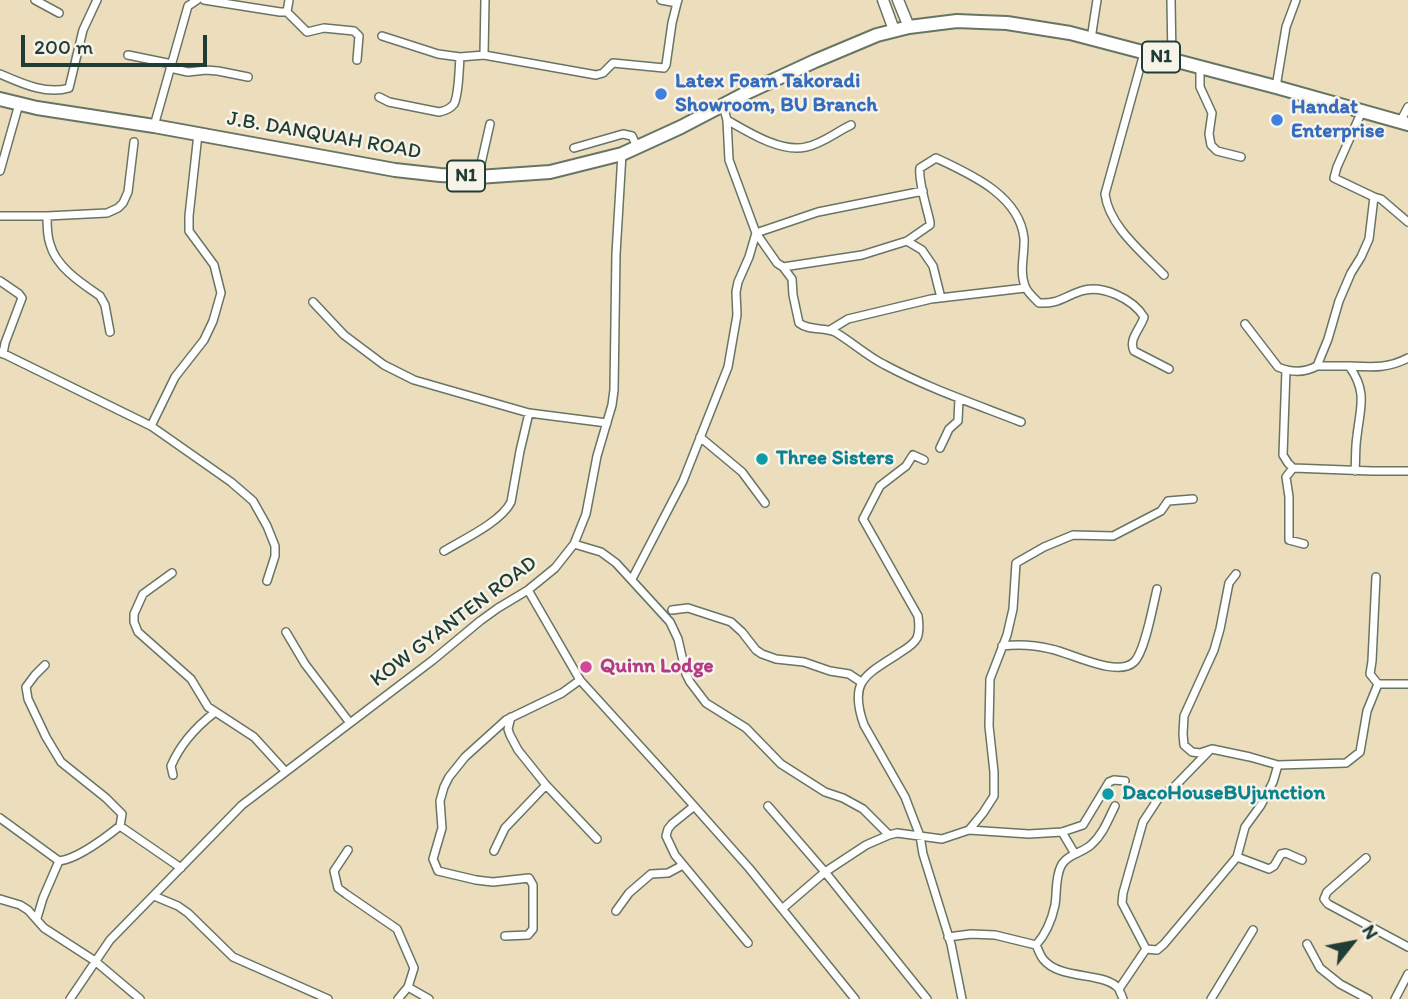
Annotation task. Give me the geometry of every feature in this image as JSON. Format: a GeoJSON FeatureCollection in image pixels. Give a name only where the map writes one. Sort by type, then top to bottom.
{"type":"FeatureCollection","features":[{"type":"Feature","properties":{"kind":"highway","name":"N1"},"geometry":{"type":"LineString","coordinates":[[909,27],[957,21],[1043,27],[1404,123]]}},
{"type":"Feature","properties":{"kind":"highway","name":"J.B. DANQUAH ROAD"},"geometry":{"type":"LineString","coordinates":[[0,99],[37,108],[154,126],[395,170],[478,177],[550,172],[622,154],[838,50],[877,35],[909,27]]}},
{"type":"Feature","properties":{"kind":"main road"},"geometry":{"type":"LineString","coordinates":[[883,0],[894,30]]}},
{"type":"Feature","properties":{"kind":"main road"},"geometry":{"type":"LineString","coordinates":[[898,0],[909,27]]}},
{"type":"Feature","properties":{"kind":"street"},"geometry":{"type":"LineString","coordinates":[[35,0],[59,13]]}},
{"type":"Feature","properties":{"kind":"street"},"geometry":{"type":"LineString","coordinates":[[0,74],[41,89],[69,88],[83,30],[97,0]]}},
{"type":"Feature","properties":{"kind":"street"},"geometry":{"type":"LineString","coordinates":[[154,126],[188,6],[197,0]]}},
{"type":"Feature","properties":{"kind":"street"},"geometry":{"type":"LineString","coordinates":[[204,0],[287,12],[307,32],[324,27],[354,31],[359,36],[357,60]]}},
{"type":"Feature","properties":{"kind":"street"},"geometry":{"type":"LineString","coordinates":[[287,12],[289,0]]}},
{"type":"Feature","properties":{"kind":"street"},"geometry":{"type":"LineString","coordinates":[[484,55],[485,0]]}},
{"type":"Feature","properties":{"kind":"street"},"geometry":{"type":"LineString","coordinates":[[382,36],[438,54],[460,57],[484,55],[596,75],[603,73],[613,62],[664,68],[678,2],[661,0]]}},
{"type":"Feature","properties":{"kind":"street"},"geometry":{"type":"LineString","coordinates":[[1091,39],[1097,0]]}},
{"type":"Feature","properties":{"kind":"street"},"geometry":{"type":"LineString","coordinates":[[1171,0],[1172,60]]}},
{"type":"Feature","properties":{"kind":"street"},"geometry":{"type":"LineString","coordinates":[[1276,87],[1286,27],[1296,0]]}},
{"type":"Feature","properties":{"kind":"street"},"geometry":{"type":"LineString","coordinates":[[1144,53],[1105,194],[1107,208],[1116,224],[1164,275]]}},
{"type":"Feature","properties":{"kind":"street"},"geometry":{"type":"LineString","coordinates":[[128,55],[188,72],[206,70],[248,76]]}},
{"type":"Feature","properties":{"kind":"street"},"geometry":{"type":"LineString","coordinates":[[379,97],[389,102],[445,111],[454,104],[456,98],[460,57]]}},
{"type":"Feature","properties":{"kind":"street"},"geometry":{"type":"LineString","coordinates":[[1200,67],[1200,87],[1212,113],[1209,134],[1211,145],[1217,151],[1241,157]]}},
{"type":"Feature","properties":{"kind":"street"},"geometry":{"type":"LineString","coordinates":[[37,108],[41,89]]}},
{"type":"Feature","properties":{"kind":"street"},"geometry":{"type":"LineString","coordinates":[[0,172],[19,104]]}},
{"type":"Feature","properties":{"kind":"street"},"geometry":{"type":"LineString","coordinates":[[723,105],[727,120],[729,160],[756,233],[792,279],[799,323],[802,326],[830,330],[884,365],[1021,422]]}},
{"type":"Feature","properties":{"kind":"street"},"geometry":{"type":"LineString","coordinates":[[1404,123],[1408,107]]}},
{"type":"Feature","properties":{"kind":"street"},"geometry":{"type":"LineString","coordinates":[[1362,111],[1334,177],[1381,199],[1408,222]]}},
{"type":"Feature","properties":{"kind":"street"},"geometry":{"type":"LineString","coordinates":[[727,120],[760,138],[790,148],[805,148],[851,125]]}},
{"type":"Feature","properties":{"kind":"street"},"geometry":{"type":"LineString","coordinates":[[478,177],[490,124]]}},
{"type":"Feature","properties":{"kind":"street"},"geometry":{"type":"LineString","coordinates":[[151,426],[175,377],[204,340],[221,293],[214,265],[189,230],[198,134]]}},
{"type":"Feature","properties":{"kind":"street"},"geometry":{"type":"LineString","coordinates":[[575,148],[623,134],[632,136],[637,147]]}},
{"type":"Feature","properties":{"kind":"street"},"geometry":{"type":"LineString","coordinates":[[0,226],[0,218],[107,213],[118,208],[128,192],[134,142]]}},
{"type":"Feature","properties":{"kind":"street","name":"KOW GYANTEN ROAD"},"geometry":{"type":"LineString","coordinates":[[70,999],[110,940],[243,805],[498,608],[528,590],[555,568],[574,544],[586,514],[597,456],[612,405],[622,154]]}},
{"type":"Feature","properties":{"kind":"street"},"geometry":{"type":"LineString","coordinates":[[783,267],[862,255],[906,241],[930,225],[919,171],[936,158],[975,176],[996,191],[1018,217],[1024,237],[1025,288],[1039,303],[1052,304],[1083,290],[1106,290],[1122,296],[1144,317],[1132,341],[1134,351],[1169,369]]}},
{"type":"Feature","properties":{"kind":"street"},"geometry":{"type":"LineString","coordinates":[[756,233],[818,212],[923,191]]}},
{"type":"Feature","properties":{"kind":"street"},"geometry":{"type":"LineString","coordinates":[[1317,366],[1350,273],[1369,239],[1374,197]]}},
{"type":"Feature","properties":{"kind":"street"},"geometry":{"type":"LineString","coordinates":[[47,216],[49,243],[56,257],[76,279],[100,296],[105,305],[110,332]]}},
{"type":"Feature","properties":{"kind":"street"},"geometry":{"type":"LineString","coordinates":[[632,579],[677,492],[727,367],[737,315],[738,282],[756,233]]}},
{"type":"Feature","properties":{"kind":"street"},"geometry":{"type":"LineString","coordinates":[[906,241],[922,250],[933,266],[941,298]]}},
{"type":"Feature","properties":{"kind":"street"},"geometry":{"type":"LineString","coordinates":[[0,281],[22,298],[2,353],[151,426],[231,482],[253,501],[275,546],[275,556],[267,581]]}},
{"type":"Feature","properties":{"kind":"street"},"geometry":{"type":"LineString","coordinates":[[830,330],[848,319],[917,302],[1025,288]]}},
{"type":"Feature","properties":{"kind":"street"},"geometry":{"type":"LineString","coordinates":[[313,302],[344,335],[384,365],[424,383],[529,413],[607,423]]}},
{"type":"Feature","properties":{"kind":"street"},"geometry":{"type":"LineString","coordinates":[[1245,324],[1275,364],[1286,370],[1305,372],[1317,366],[1385,367],[1408,358]]}},
{"type":"Feature","properties":{"kind":"street"},"geometry":{"type":"LineString","coordinates":[[1349,366],[1361,391],[1362,409],[1355,471]]}},
{"type":"Feature","properties":{"kind":"street"},"geometry":{"type":"LineString","coordinates":[[1286,370],[1283,454],[1293,468],[1408,471]]}},
{"type":"Feature","properties":{"kind":"street"},"geometry":{"type":"LineString","coordinates":[[940,448],[949,429],[958,421],[959,398]]}},
{"type":"Feature","properties":{"kind":"street"},"geometry":{"type":"LineString","coordinates":[[444,551],[484,527],[508,507],[529,413]]}},
{"type":"Feature","properties":{"kind":"street"},"geometry":{"type":"LineString","coordinates":[[700,438],[742,472],[765,503]]}},
{"type":"Feature","properties":{"kind":"street"},"geometry":{"type":"LineString","coordinates":[[924,460],[912,455],[905,466],[880,486],[863,519],[918,616],[919,630],[916,640],[907,648],[867,674],[861,682],[858,695],[864,725],[905,797],[920,836],[962,999]]}},
{"type":"Feature","properties":{"kind":"street"},"geometry":{"type":"LineString","coordinates":[[1293,468],[1286,477],[1289,540],[1304,544]]}},
{"type":"Feature","properties":{"kind":"street"},"geometry":{"type":"LineString","coordinates":[[969,830],[994,796],[989,726],[990,679],[1007,635],[1013,609],[1017,563],[1044,547],[1073,535],[1113,536],[1161,510],[1168,501],[1193,499]]}},
{"type":"Feature","properties":{"kind":"street"},"geometry":{"type":"LineString","coordinates":[[574,544],[601,552],[616,563],[670,622],[678,639],[686,674],[706,703],[746,728],[781,764],[825,792],[844,798],[863,809],[889,835]]}},
{"type":"Feature","properties":{"kind":"street"},"geometry":{"type":"LineString","coordinates":[[172,573],[140,598],[134,614],[135,627],[191,679],[204,702],[214,713],[246,730],[285,771]]}},
{"type":"Feature","properties":{"kind":"street"},"geometry":{"type":"LineString","coordinates":[[1236,574],[1229,583],[1214,650],[1184,716],[1184,745],[1192,752],[1200,753],[1212,749],[1278,765],[1346,763],[1360,752],[1367,711],[1378,684]]}},
{"type":"Feature","properties":{"kind":"street"},"geometry":{"type":"LineString","coordinates":[[1376,577],[1370,674],[1378,684]]}},
{"type":"Feature","properties":{"kind":"street"},"geometry":{"type":"LineString","coordinates":[[1002,646],[1016,644],[1052,649],[1107,667],[1124,668],[1136,661],[1149,624],[1157,589]]}},
{"type":"Feature","properties":{"kind":"street"},"geometry":{"type":"LineString","coordinates":[[528,590],[580,680],[749,869],[855,999]]}},
{"type":"Feature","properties":{"kind":"street"},"geometry":{"type":"LineString","coordinates":[[672,610],[688,608],[731,622],[755,650],[762,654],[849,674],[861,682]]}},
{"type":"Feature","properties":{"kind":"street"},"geometry":{"type":"LineString","coordinates":[[286,632],[305,664],[349,723]]}},
{"type":"Feature","properties":{"kind":"street"},"geometry":{"type":"LineString","coordinates":[[0,818],[59,861],[78,854],[120,827],[122,814],[61,762],[28,699],[26,687],[46,665]]}},
{"type":"Feature","properties":{"kind":"street"},"geometry":{"type":"LineString","coordinates":[[505,936],[528,935],[533,929],[533,885],[529,878],[493,882],[438,871],[433,859],[442,828],[440,801],[444,787],[465,757],[493,730],[512,716],[562,692],[580,680]]}},
{"type":"Feature","properties":{"kind":"street"},"geometry":{"type":"LineString","coordinates":[[1378,684],[1408,684]]}},
{"type":"Feature","properties":{"kind":"street"},"geometry":{"type":"LineString","coordinates":[[173,775],[171,766],[177,752],[214,713]]}},
{"type":"Feature","properties":{"kind":"street"},"geometry":{"type":"LineString","coordinates":[[512,716],[508,729],[518,750],[546,785],[597,839]]}},
{"type":"Feature","properties":{"kind":"street"},"geometry":{"type":"LineString","coordinates":[[1146,949],[1122,903],[1143,822],[1158,799],[1212,749]]}},
{"type":"Feature","properties":{"kind":"street"},"geometry":{"type":"LineString","coordinates":[[1146,949],[1157,950],[1164,944],[1237,857],[1245,827],[1261,805],[1278,765]]}},
{"type":"Feature","properties":{"kind":"street"},"geometry":{"type":"LineString","coordinates":[[782,909],[825,872],[866,845],[889,835],[897,833],[942,839],[969,830],[1029,834],[1062,832],[1083,825],[1109,782],[1125,781]]}},
{"type":"Feature","properties":{"kind":"street"},"geometry":{"type":"LineString","coordinates":[[494,851],[505,828],[546,785]]}},
{"type":"Feature","properties":{"kind":"street"},"geometry":{"type":"LineString","coordinates":[[768,806],[928,999]]}},
{"type":"Feature","properties":{"kind":"street"},"geometry":{"type":"LineString","coordinates":[[1036,944],[1050,923],[1061,866],[1067,859],[1090,847],[1101,835],[1115,806]]}},
{"type":"Feature","properties":{"kind":"street"},"geometry":{"type":"LineString","coordinates":[[693,807],[672,824],[666,836],[683,865],[748,943]]}},
{"type":"Feature","properties":{"kind":"street"},"geometry":{"type":"LineString","coordinates":[[120,827],[181,868]]}},
{"type":"Feature","properties":{"kind":"street"},"geometry":{"type":"LineString","coordinates":[[1062,832],[1075,854]]}},
{"type":"Feature","properties":{"kind":"street"},"geometry":{"type":"LineString","coordinates":[[348,850],[334,871],[338,888],[397,929],[414,968],[408,987],[398,999]]}},
{"type":"Feature","properties":{"kind":"street"},"geometry":{"type":"LineString","coordinates":[[1237,857],[1269,869],[1275,866],[1281,854],[1286,853],[1302,860]]}},
{"type":"Feature","properties":{"kind":"street"},"geometry":{"type":"LineString","coordinates":[[1366,858],[1327,892],[1324,899],[1328,904],[1408,947]]}},
{"type":"Feature","properties":{"kind":"street"},"geometry":{"type":"LineString","coordinates":[[37,918],[59,861]]}},
{"type":"Feature","properties":{"kind":"street"},"geometry":{"type":"LineString","coordinates":[[616,911],[629,894],[651,874],[668,873],[683,865]]}},
{"type":"Feature","properties":{"kind":"street"},"geometry":{"type":"LineString","coordinates":[[154,896],[188,913],[233,957],[328,999]]}},
{"type":"Feature","properties":{"kind":"street"},"geometry":{"type":"LineString","coordinates":[[0,900],[28,910],[44,928],[95,961],[140,999]]}},
{"type":"Feature","properties":{"kind":"street"},"geometry":{"type":"LineString","coordinates":[[1212,999],[1253,930]]}},
{"type":"Feature","properties":{"kind":"street"},"geometry":{"type":"LineString","coordinates":[[948,937],[995,935],[1036,944]]}},
{"type":"Feature","properties":{"kind":"street"},"geometry":{"type":"LineString","coordinates":[[1036,944],[1043,959],[1051,966],[1082,977],[1113,983],[1123,999]]}},
{"type":"Feature","properties":{"kind":"street"},"geometry":{"type":"LineString","coordinates":[[1307,944],[1320,968],[1340,984],[1368,999]]}},
{"type":"Feature","properties":{"kind":"street"},"geometry":{"type":"LineString","coordinates":[[1119,989],[1146,949]]}},
{"type":"Feature","properties":{"kind":"street"},"geometry":{"type":"LineString","coordinates":[[1395,999],[1408,974]]}},
{"type":"Feature","properties":{"kind":"street"},"geometry":{"type":"LineString","coordinates":[[408,987],[429,999]]}},
{"type":"Feature","properties":{"kind":"place","name":"Latex Foam Takoradi Showroom, BU Branch"},"geometry":{"type":"Point","coordinates":[661,94]}},
{"type":"Feature","properties":{"kind":"place","name":"Handat Enterprise"},"geometry":{"type":"Point","coordinates":[1277,120]}},
{"type":"Feature","properties":{"kind":"place","name":"Three Sisters"},"geometry":{"type":"Point","coordinates":[762,459]}},
{"type":"Feature","properties":{"kind":"place","name":"Quinn Lodge"},"geometry":{"type":"Point","coordinates":[586,667]}},
{"type":"Feature","properties":{"kind":"place","name":"DacoHouseBUjunction"},"geometry":{"type":"Point","coordinates":[1108,794]}}]}
